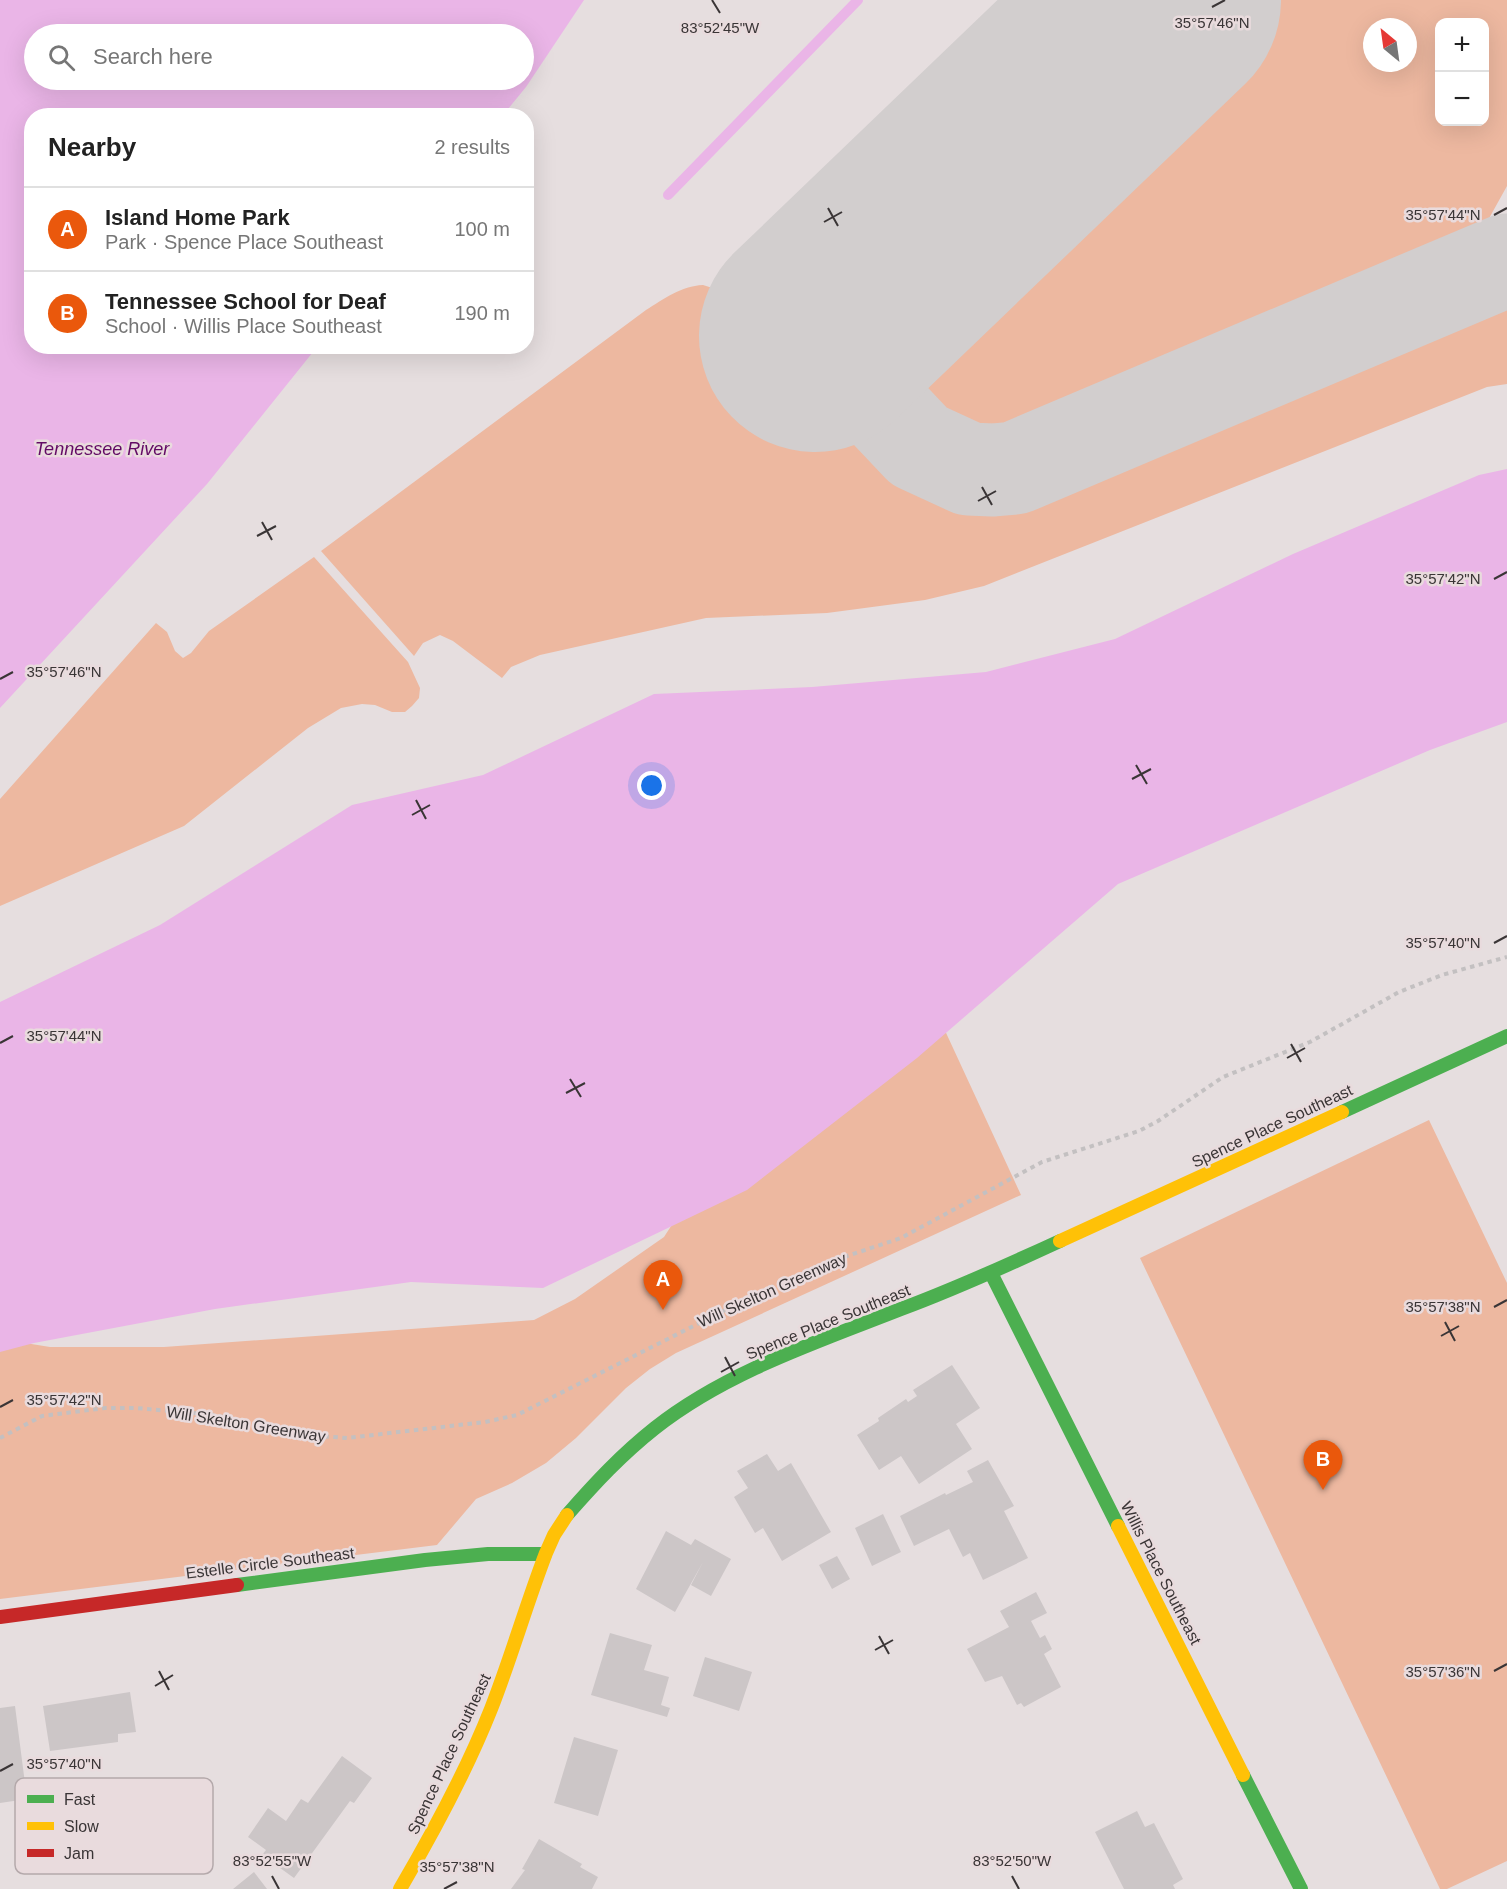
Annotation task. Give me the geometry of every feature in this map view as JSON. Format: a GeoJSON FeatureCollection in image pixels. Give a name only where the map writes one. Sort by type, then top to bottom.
{"type":"FeatureCollection","features":[{"type":"Feature","properties":{"kind":"street","name":"Spence Place Southeast"},"geometry":{"type":"LineString","coordinates":[[399,1889],[417,1860],[484,1724],[501,1682],[545,1554],[566,1516],[599,1478],[675,1412],[710,1391],[813,1342],[991,1273],[1507,1036]]}},
{"type":"Feature","properties":{"kind":"street","name":"Willis Place Southeast"},"geometry":{"type":"LineString","coordinates":[[991,1273],[1301,1889]]}},
{"type":"Feature","properties":{"kind":"street","name":"Estelle Circle Southeast"},"geometry":{"type":"LineString","coordinates":[[0,1617],[425,1560],[488,1554],[545,1554]]}},
{"type":"Feature","properties":{"kind":"path","name":"Will Skelton Greenway"},"geometry":{"type":"LineString","coordinates":[[0,1438],[42,1416],[105,1408],[136,1408],[215,1415],[291,1434],[347,1438],[485,1422],[517,1415],[763,1291],[832,1262],[901,1238],[1042,1162],[1139,1131],[1158,1121],[1223,1077],[1310,1042],[1399,992],[1442,975],[1507,957]]}},
{"type":"Feature","properties":{"kind":"shaded area"},"geometry":{"type":"Polygon","coordinates":[[[1247,0],[1507,0],[1507,186],[1487,222],[1473,236],[1457,246],[1036,428],[992,439],[965,436],[947,428],[932,417],[921,402],[910,366],[911,346],[916,326],[935,300],[1247,0]]]}},
{"type":"Feature","properties":{"kind":"shaded area"},"geometry":{"type":"Polygon","coordinates":[[[703,285],[725,292],[751,313],[888,460],[925,486],[963,499],[1003,499],[1047,489],[1507,294],[1507,384],[1487,387],[984,586],[925,600],[827,613],[706,618],[540,655],[511,667],[502,678],[453,641],[440,635],[423,643],[414,656],[321,551],[646,310],[680,290],[703,285]]]}},
{"type":"Feature","properties":{"kind":"shaded area"},"geometry":{"type":"Polygon","coordinates":[[[314,557],[408,662],[420,688],[419,698],[412,706],[405,712],[392,712],[375,705],[362,704],[341,708],[308,728],[184,826],[0,906],[0,799],[156,623],[167,632],[175,651],[183,658],[191,653],[209,631],[314,557]]]}},
{"type":"Feature","properties":{"kind":"shaded area"},"geometry":{"type":"Polygon","coordinates":[[[941,1022],[1021,1195],[676,1353],[650,1369],[626,1388],[576,1438],[546,1463],[512,1483],[476,1499],[437,1545],[0,1599],[0,1346],[19,1342],[50,1347],[164,1347],[534,1320],[575,1299],[664,1237],[686,1203],[941,1022]]]}},
{"type":"Feature","properties":{"kind":"shaded area"},"geometry":{"type":"Polygon","coordinates":[[[1429,1120],[1507,1283],[1507,1861],[1447,1889],[1440,1889],[1140,1258],[1429,1120]]]}},
{"type":"Feature","properties":{"kind":"water","name":"Tennessee River"},"geometry":{"type":"Polygon","coordinates":[[[0,0],[584,0],[534,75],[534,24],[24,24],[24,90],[524,90],[509,108],[24,108],[24,354],[311,354],[207,484],[0,708],[0,0]]]}},
{"type":"Feature","properties":{"kind":"water"},"geometry":{"type":"Polygon","coordinates":[[[1507,469],[1507,722],[1430,750],[1118,884],[917,1058],[747,1190],[543,1288],[411,1282],[215,1309],[34,1343],[0,1352],[0,1002],[160,925],[352,805],[483,775],[654,694],[812,687],[986,672],[1115,639],[1293,554],[1479,475],[1507,469]]]}},
{"type":"Feature","properties":{"kind":"building"},"geometry":{"type":"Polygon","coordinates":[[[952,1365],[980,1408],[956,1424],[972,1449],[919,1484],[901,1456],[879,1470],[857,1435],[906,1399],[908,1402],[917,1396],[913,1390],[952,1365]]]}},
{"type":"Feature","properties":{"kind":"building"},"geometry":{"type":"Polygon","coordinates":[[[767,1454],[778,1471],[791,1463],[831,1532],[782,1561],[763,1528],[755,1533],[734,1497],[748,1488],[737,1471],[767,1454]]]}},
{"type":"Feature","properties":{"kind":"building"},"geometry":{"type":"Polygon","coordinates":[[[988,1460],[1014,1506],[1004,1511],[1028,1558],[983,1580],[970,1553],[963,1557],[949,1529],[914,1546],[900,1516],[945,1493],[946,1495],[973,1482],[967,1471],[988,1460]]]}},
{"type":"Feature","properties":{"kind":"building"},"geometry":{"type":"Polygon","coordinates":[[[883,1514],[901,1552],[872,1566],[855,1528],[883,1514]]]}},
{"type":"Feature","properties":{"kind":"building"},"geometry":{"type":"Polygon","coordinates":[[[666,1531],[691,1545],[695,1539],[731,1559],[711,1596],[691,1585],[703,1562],[675,1612],[636,1589],[666,1531]]]}},
{"type":"Feature","properties":{"kind":"building"},"geometry":{"type":"Polygon","coordinates":[[[837,1556],[850,1579],[832,1589],[819,1565],[837,1556]]]}},
{"type":"Feature","properties":{"kind":"building"},"geometry":{"type":"Polygon","coordinates":[[[1036,1592],[1047,1613],[1031,1621],[1040,1638],[1045,1635],[1052,1649],[1044,1654],[1061,1687],[1024,1707],[1021,1703],[1017,1705],[1002,1676],[985,1682],[967,1649],[1009,1627],[1000,1611],[1036,1592]]]}},
{"type":"Feature","properties":{"kind":"building"},"geometry":{"type":"Polygon","coordinates":[[[610,1633],[652,1645],[644,1670],[669,1677],[661,1705],[670,1708],[667,1717],[591,1695],[610,1633]]]}},
{"type":"Feature","properties":{"kind":"building"},"geometry":{"type":"Polygon","coordinates":[[[705,1657],[752,1672],[739,1711],[693,1696],[705,1657]]]}},
{"type":"Feature","properties":{"kind":"building"},"geometry":{"type":"Polygon","coordinates":[[[130,1692],[136,1732],[118,1734],[118,1742],[50,1751],[43,1706],[130,1692]]]}},
{"type":"Feature","properties":{"kind":"building"},"geometry":{"type":"Polygon","coordinates":[[[15,1706],[24,1778],[15,1778],[15,1801],[0,1803],[0,1708],[15,1706]]]}},
{"type":"Feature","properties":{"kind":"building"},"geometry":{"type":"Polygon","coordinates":[[[574,1737],[618,1750],[598,1816],[554,1803],[574,1737]]]}},
{"type":"Feature","properties":{"kind":"building"},"geometry":{"type":"Polygon","coordinates":[[[342,1756],[372,1778],[354,1803],[350,1801],[294,1878],[262,1855],[266,1850],[248,1837],[268,1808],[286,1821],[301,1799],[308,1803],[342,1756]]]}},
{"type":"Feature","properties":{"kind":"building"},"geometry":{"type":"Polygon","coordinates":[[[1137,1811],[1145,1827],[1154,1823],[1183,1879],[1173,1885],[1175,1889],[1124,1889],[1095,1832],[1137,1811]]]}},
{"type":"Feature","properties":{"kind":"building"},"geometry":{"type":"Polygon","coordinates":[[[539,1839],[582,1864],[580,1867],[598,1877],[592,1889],[511,1889],[525,1870],[522,1869],[539,1839]]]}},
{"type":"Feature","properties":{"kind":"building"},"geometry":{"type":"Polygon","coordinates":[[[254,1872],[267,1889],[233,1889],[254,1872]]]}},
{"type":"Feature","properties":{"kind":"waterway"},"geometry":{"type":"LineString","coordinates":[[668,195],[858,0]]}},
{"type":"Feature","properties":{"kind":"taxiway"},"geometry":{"type":"LineString","coordinates":[[815,336],[919,446],[969,469],[1015,468],[1507,260]]}},
{"type":"Feature","properties":{"kind":"runway"},"geometry":{"type":"LineString","coordinates":[[815,336],[1165,0]]}},
{"type":"Feature","properties":{"kind":"traffic: fast"},"geometry":{"type":"LineString","coordinates":[[1342,1112],[1507,1036]]}},
{"type":"Feature","properties":{"kind":"traffic: fast"},"geometry":{"type":"LineString","coordinates":[[567,1515],[631,1448],[655,1428],[712,1390],[805,1346],[961,1285],[1060,1241]]}},
{"type":"Feature","properties":{"kind":"traffic: fast"},"geometry":{"type":"LineString","coordinates":[[991,1273],[1118,1526]]}},
{"type":"Feature","properties":{"kind":"traffic: fast"},"geometry":{"type":"LineString","coordinates":[[237,1585],[425,1560],[488,1554],[545,1554]]}},
{"type":"Feature","properties":{"kind":"traffic: fast"},"geometry":{"type":"LineString","coordinates":[[1243,1775],[1301,1889]]}},
{"type":"Feature","properties":{"kind":"traffic: slow"},"geometry":{"type":"LineString","coordinates":[[1060,1241],[1342,1112]]}},
{"type":"Feature","properties":{"kind":"traffic: slow"},"geometry":{"type":"LineString","coordinates":[[400,1889],[471,1756],[498,1690],[546,1553],[567,1515]]}},
{"type":"Feature","properties":{"kind":"traffic: slow"},"geometry":{"type":"LineString","coordinates":[[1118,1526],[1243,1775]]}},
{"type":"Feature","properties":{"kind":"traffic: jam"},"geometry":{"type":"LineString","coordinates":[[0,1617],[237,1585]]}},
{"type":"Feature","properties":{"kind":"place","name":"Island Home Park"},"geometry":{"type":"Point","coordinates":[663,1310]}},
{"type":"Feature","properties":{"kind":"place","name":"Tennessee School for Deaf"},"geometry":{"type":"Point","coordinates":[1323,1490]}}]}
